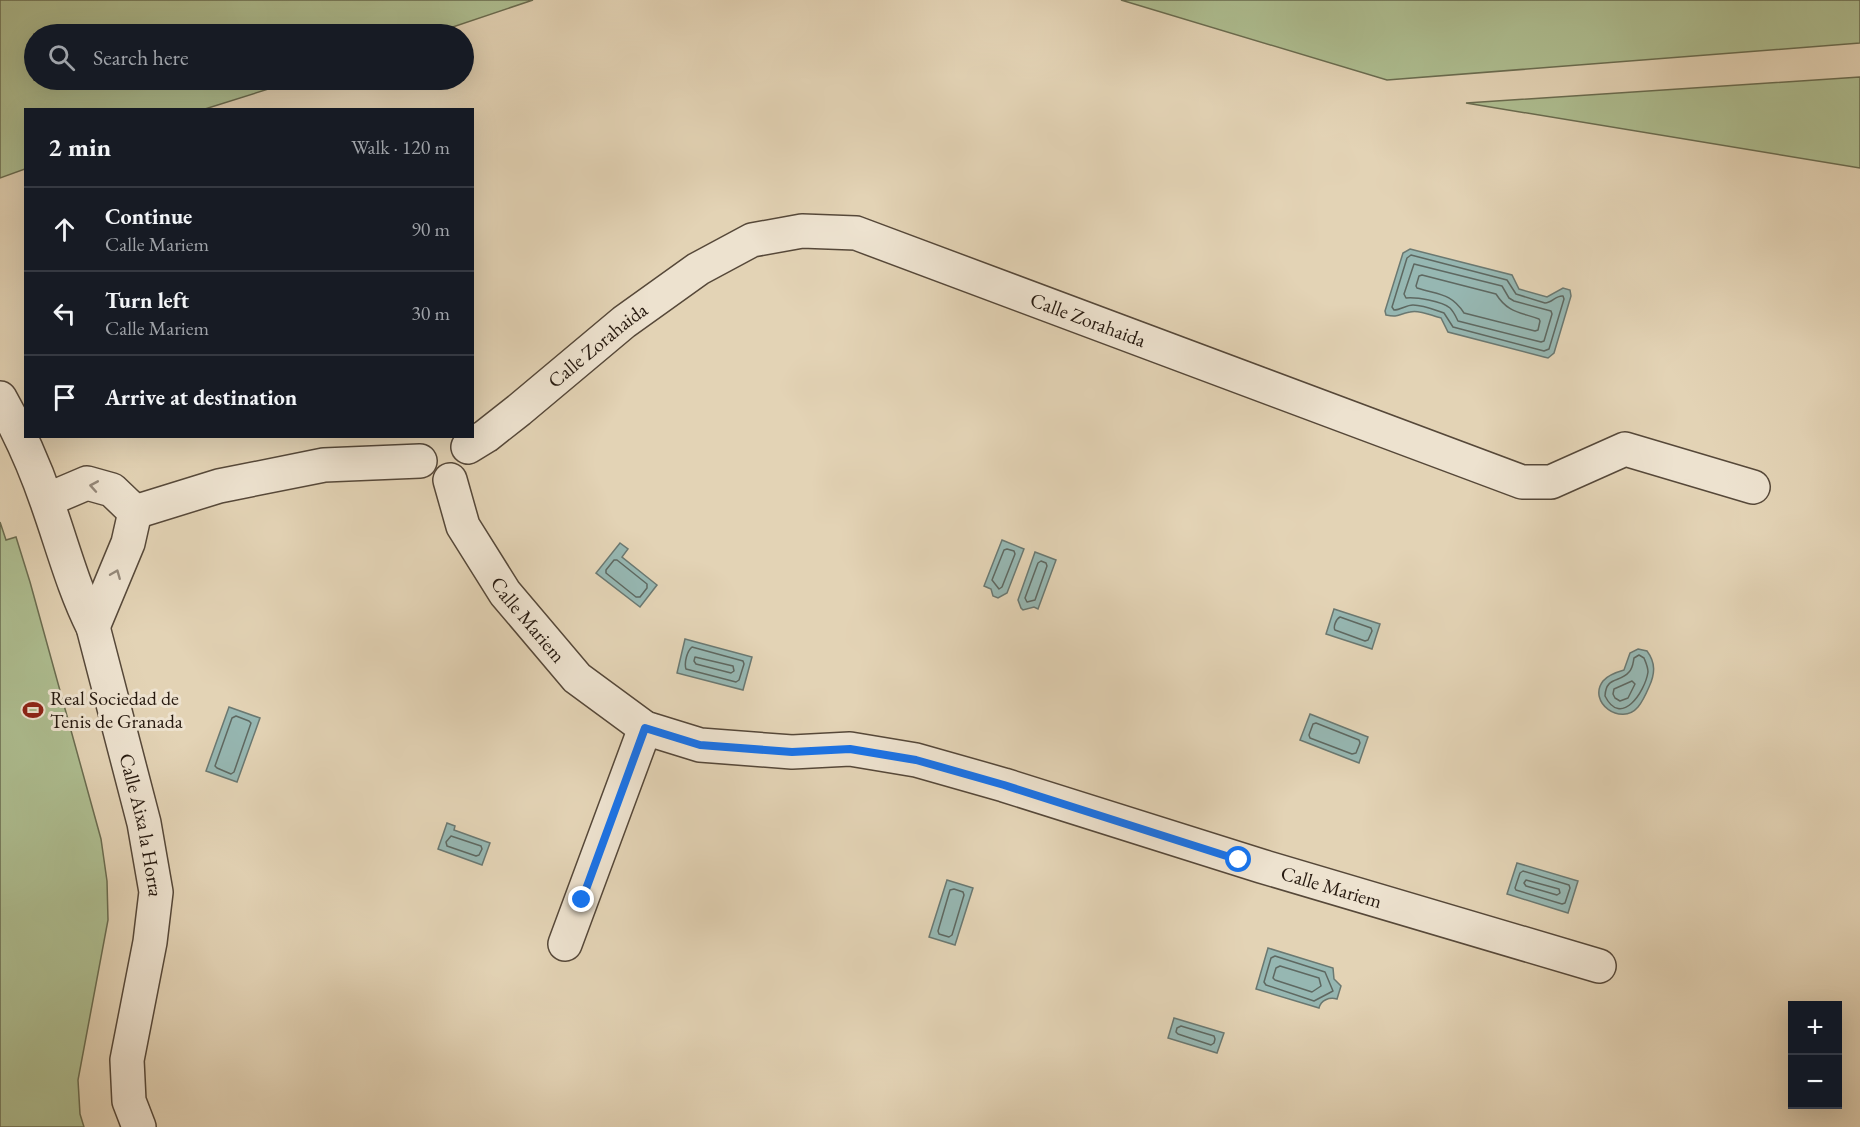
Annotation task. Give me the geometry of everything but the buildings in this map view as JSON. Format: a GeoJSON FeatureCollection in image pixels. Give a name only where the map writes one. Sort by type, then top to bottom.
{"type":"FeatureCollection","features":[{"type":"Feature","properties":{"kind":"street","name":"Calle Zorahaida"},"geometry":{"type":"LineString","coordinates":[[464,442],[486,436],[624,322],[698,269],[752,240],[802,231],[856,233],[1522,482],[1551,482],[1625,449],[1753,487]]}},
{"type":"Feature","properties":{"kind":"street","name":"Calle Aixa la Horra"},"geometry":{"type":"LineString","coordinates":[[0,398],[15,424],[46,500],[81,604],[93,627],[144,823],[156,892],[150,942],[127,1060],[129,1101],[139,1127]]}},
{"type":"Feature","properties":{"kind":"street"},"geometry":{"type":"LineString","coordinates":[[135,512],[219,486],[324,465],[425,449],[423,469],[428,475],[442,481],[450,480],[458,477],[468,464],[464,442]]}},
{"type":"Feature","properties":{"kind":"street","name":"Calle Mariem"},"geometry":{"type":"LineString","coordinates":[[450,480],[463,526],[505,593],[577,678],[645,728],[700,745],[792,752],[850,749],[916,760],[1004,785],[1261,866],[1599,966]]}},
{"type":"Feature","properties":{"kind":"street"},"geometry":{"type":"LineString","coordinates":[[46,500],[87,483],[112,490],[135,512]]}},
{"type":"Feature","properties":{"kind":"street"},"geometry":{"type":"LineString","coordinates":[[93,627],[128,543],[135,512]]}},
{"type":"Feature","properties":{"kind":"street"},"geometry":{"type":"LineString","coordinates":[[565,944],[645,728]]}},
{"type":"Feature","properties":{"kind":"green space"},"geometry":{"type":"Polygon","coordinates":[[[0,0],[533,0],[462,24],[24,24],[24,90],[265,90],[208,108],[24,108],[24,169],[0,178],[0,0]]]}},
{"type":"Feature","properties":{"kind":"green space"},"geometry":{"type":"Polygon","coordinates":[[[1121,0],[1860,0],[1860,43],[1387,80],[1121,0]]]}},
{"type":"Feature","properties":{"kind":"green space"},"geometry":{"type":"Polygon","coordinates":[[[1860,77],[1860,168],[1466,103],[1860,77]]]}},
{"type":"Feature","properties":{"kind":"green space","name":"Real Sociedad de Tenis de Granada"},"geometry":{"type":"Polygon","coordinates":[[[0,522],[6,540],[16,537],[30,582],[101,839],[107,881],[108,920],[78,1080],[80,1114],[84,1127],[0,1127],[0,522]]]}},
{"type":"Feature","properties":{"kind":"water"},"geometry":{"type":"Polygon","coordinates":[[[1410,249],[1512,275],[1519,289],[1547,297],[1563,288],[1570,290],[1571,296],[1554,353],[1548,358],[1448,332],[1441,318],[1421,312],[1414,311],[1396,316],[1386,315],[1385,311],[1403,253],[1410,249]]]}},
{"type":"Feature","properties":{"kind":"water"},"geometry":{"type":"Polygon","coordinates":[[[1002,540],[1024,549],[1007,593],[998,598],[993,596],[991,589],[984,586],[1002,540]]]}},
{"type":"Feature","properties":{"kind":"water"},"geometry":{"type":"Polygon","coordinates":[[[620,543],[628,549],[622,557],[657,585],[640,607],[596,573],[620,543]]]}},
{"type":"Feature","properties":{"kind":"water"},"geometry":{"type":"Polygon","coordinates":[[[1035,552],[1056,560],[1038,609],[1034,607],[1023,610],[1018,600],[1035,552]]]}},
{"type":"Feature","properties":{"kind":"water"},"geometry":{"type":"Polygon","coordinates":[[[1334,609],[1380,624],[1372,649],[1326,634],[1334,609]]]}},
{"type":"Feature","properties":{"kind":"water"},"geometry":{"type":"Polygon","coordinates":[[[685,639],[752,657],[743,690],[677,673],[685,639]]]}},
{"type":"Feature","properties":{"kind":"water"},"geometry":{"type":"Polygon","coordinates":[[[1638,649],[1647,651],[1652,660],[1654,669],[1651,682],[1638,707],[1631,712],[1615,713],[1603,704],[1599,697],[1599,689],[1607,677],[1624,670],[1630,653],[1638,649]]]}},
{"type":"Feature","properties":{"kind":"water"},"geometry":{"type":"Polygon","coordinates":[[[229,707],[260,718],[237,782],[206,771],[229,707]]]}},
{"type":"Feature","properties":{"kind":"water"},"geometry":{"type":"Polygon","coordinates":[[[1310,714],[1368,737],[1359,763],[1300,740],[1310,714]]]}},
{"type":"Feature","properties":{"kind":"water"},"geometry":{"type":"Polygon","coordinates":[[[447,823],[455,826],[454,830],[490,843],[482,865],[438,849],[447,823]]]}},
{"type":"Feature","properties":{"kind":"water"},"geometry":{"type":"Polygon","coordinates":[[[1517,863],[1578,881],[1568,913],[1507,894],[1517,863]]]}},
{"type":"Feature","properties":{"kind":"water"},"geometry":{"type":"Polygon","coordinates":[[[947,880],[973,888],[955,945],[929,937],[947,880]]]}},
{"type":"Feature","properties":{"kind":"water"},"geometry":{"type":"Polygon","coordinates":[[[1268,948],[1333,968],[1334,979],[1341,986],[1337,999],[1326,1000],[1319,1008],[1256,989],[1268,948]]]}},
{"type":"Feature","properties":{"kind":"water"},"geometry":{"type":"Polygon","coordinates":[[[1174,1018],[1224,1033],[1217,1053],[1168,1038],[1174,1018]]]}},
{"type":"Feature","properties":{"kind":"place","name":"Real Sociedad de Tenis de Granada"},"geometry":{"type":"Point","coordinates":[33,710]}},
{"type":"Feature","properties":{"kind":"route"},"geometry":{"type":"LineString","coordinates":[[582,900],[645,728],[700,745],[792,752],[850,749],[916,760],[1004,785],[1239,860]]}}]}
